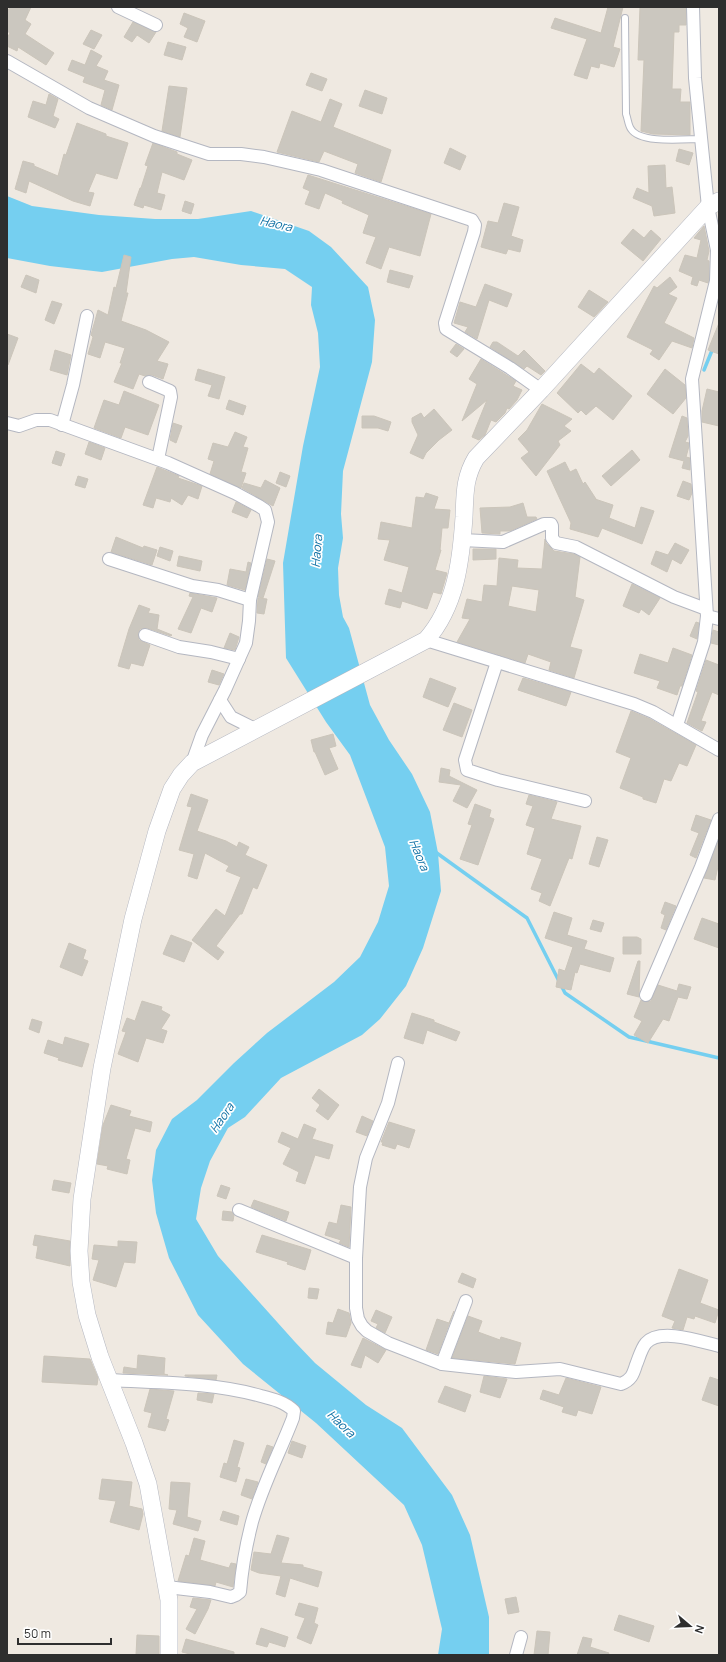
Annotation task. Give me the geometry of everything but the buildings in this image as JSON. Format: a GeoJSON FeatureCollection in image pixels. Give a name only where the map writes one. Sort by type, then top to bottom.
{"type":"FeatureCollection","features":[{"type":"Feature","properties":{"kind":"street"},"geometry":{"type":"LineString","coordinates":[[118,7],[156,25]]}},
{"type":"Feature","properties":{"kind":"street"},"geometry":{"type":"LineString","coordinates":[[677,725],[704,642],[711,615],[692,379],[716,281],[717,250],[713,204],[701,139],[695,78],[693,7]]}},
{"type":"Feature","properties":{"kind":"street"},"geometry":{"type":"LineString","coordinates":[[7,61],[89,108],[154,136],[209,154],[241,154],[264,157],[322,170],[472,220],[475,225],[474,232],[445,322],[446,329],[510,368],[541,390]]}},
{"type":"Feature","properties":{"kind":"street"},"geometry":{"type":"LineString","coordinates":[[192,763],[387,662],[426,640],[436,629],[444,615],[452,594],[458,572],[462,540],[466,482],[469,469],[476,458],[713,204]]}},
{"type":"Feature","properties":{"kind":"street"},"geometry":{"type":"LineString","coordinates":[[62,425],[73,386],[87,316]]}},
{"type":"Feature","properties":{"kind":"street"},"geometry":{"type":"LineString","coordinates":[[149,382],[170,391],[171,397],[158,459]]}},
{"type":"Feature","properties":{"kind":"street"},"geometry":{"type":"LineString","coordinates":[[7,422],[19,426],[43,419],[158,459],[235,493],[259,506],[265,510],[268,522],[250,600],[248,634],[239,659],[202,735],[192,763],[172,789],[144,874],[102,1068],[82,1199],[79,1251],[87,1315],[100,1357],[134,1443],[148,1484],[169,1600],[169,1655]]}},
{"type":"Feature","properties":{"kind":"street"},"geometry":{"type":"LineString","coordinates":[[462,540],[503,542],[544,524],[551,524],[552,538],[556,543],[576,548],[632,574],[711,615]]}},
{"type":"Feature","properties":{"kind":"street"},"geometry":{"type":"LineString","coordinates":[[109,559],[192,586],[218,590],[250,600]]}},
{"type":"Feature","properties":{"kind":"street"},"geometry":{"type":"LineString","coordinates":[[144,635],[178,647],[211,652],[239,659]]}},
{"type":"Feature","properties":{"kind":"street"},"geometry":{"type":"LineString","coordinates":[[426,640],[634,704],[653,712],[719,750]]}},
{"type":"Feature","properties":{"kind":"street"},"geometry":{"type":"LineString","coordinates":[[497,662],[475,723],[465,760],[467,770],[498,780],[585,801]]}},
{"type":"Feature","properties":{"kind":"street"},"geometry":{"type":"LineString","coordinates":[[220,700],[231,717],[261,727]]}},
{"type":"Feature","properties":{"kind":"street"},"geometry":{"type":"LineString","coordinates":[[646,995],[701,867],[719,819]]}},
{"type":"Feature","properties":{"kind":"street"},"geometry":{"type":"LineString","coordinates":[[398,1063],[388,1103],[366,1158],[360,1187],[356,1258],[356,1308],[358,1319],[367,1331],[388,1343],[442,1364],[516,1372],[560,1369],[621,1384],[628,1382],[632,1377],[640,1354],[647,1342],[653,1338],[674,1336],[719,1346]]}},
{"type":"Feature","properties":{"kind":"street"},"geometry":{"type":"LineString","coordinates":[[239,1210],[356,1258]]}},
{"type":"Feature","properties":{"kind":"street"},"geometry":{"type":"LineString","coordinates":[[442,1364],[466,1301]]}},
{"type":"Feature","properties":{"kind":"street"},"geometry":{"type":"LineString","coordinates":[[109,1380],[186,1383],[235,1389],[282,1402],[294,1412],[291,1423],[266,1483],[253,1521],[245,1555],[240,1592],[236,1596],[231,1597],[210,1592],[166,1587]]}},
{"type":"Feature","properties":{"kind":"street"},"geometry":{"type":"LineString","coordinates":[[516,1655],[521,1637]]}},
{"type":"Feature","properties":{"kind":"lane"},"geometry":{"type":"LineString","coordinates":[[626,18],[626,114],[631,129],[639,136],[658,139],[701,139]]}},
{"type":"Feature","properties":{"kind":"water","name":"Haora"},"geometry":{"type":"Polygon","coordinates":[[[7,196],[32,206],[99,215],[155,219],[198,219],[251,211],[309,231],[331,247],[368,287],[375,320],[372,362],[343,471],[341,514],[343,538],[338,568],[339,595],[343,617],[349,628],[370,705],[389,740],[412,774],[430,812],[438,853],[441,891],[423,948],[406,986],[380,1019],[362,1035],[281,1078],[245,1117],[228,1128],[210,1161],[201,1188],[196,1219],[218,1256],[295,1342],[315,1363],[366,1405],[402,1428],[452,1495],[470,1535],[489,1617],[489,1655],[438,1655],[442,1629],[422,1545],[404,1505],[316,1423],[243,1364],[198,1315],[169,1258],[156,1213],[152,1180],[156,1150],[172,1119],[197,1100],[267,1033],[334,982],[360,957],[378,922],[389,886],[385,847],[350,755],[326,722],[286,658],[283,563],[303,446],[320,367],[318,333],[311,305],[312,287],[285,269],[241,265],[194,257],[172,259],[102,272],[50,266],[7,258],[7,196]]]}},
{"type":"Feature","properties":{"kind":"waterway"},"geometry":{"type":"LineString","coordinates":[[704,370],[713,348]]}},
{"type":"Feature","properties":{"kind":"waterway"},"geometry":{"type":"LineString","coordinates":[[434,851],[527,918],[565,993],[629,1037],[719,1058]]}}]}
